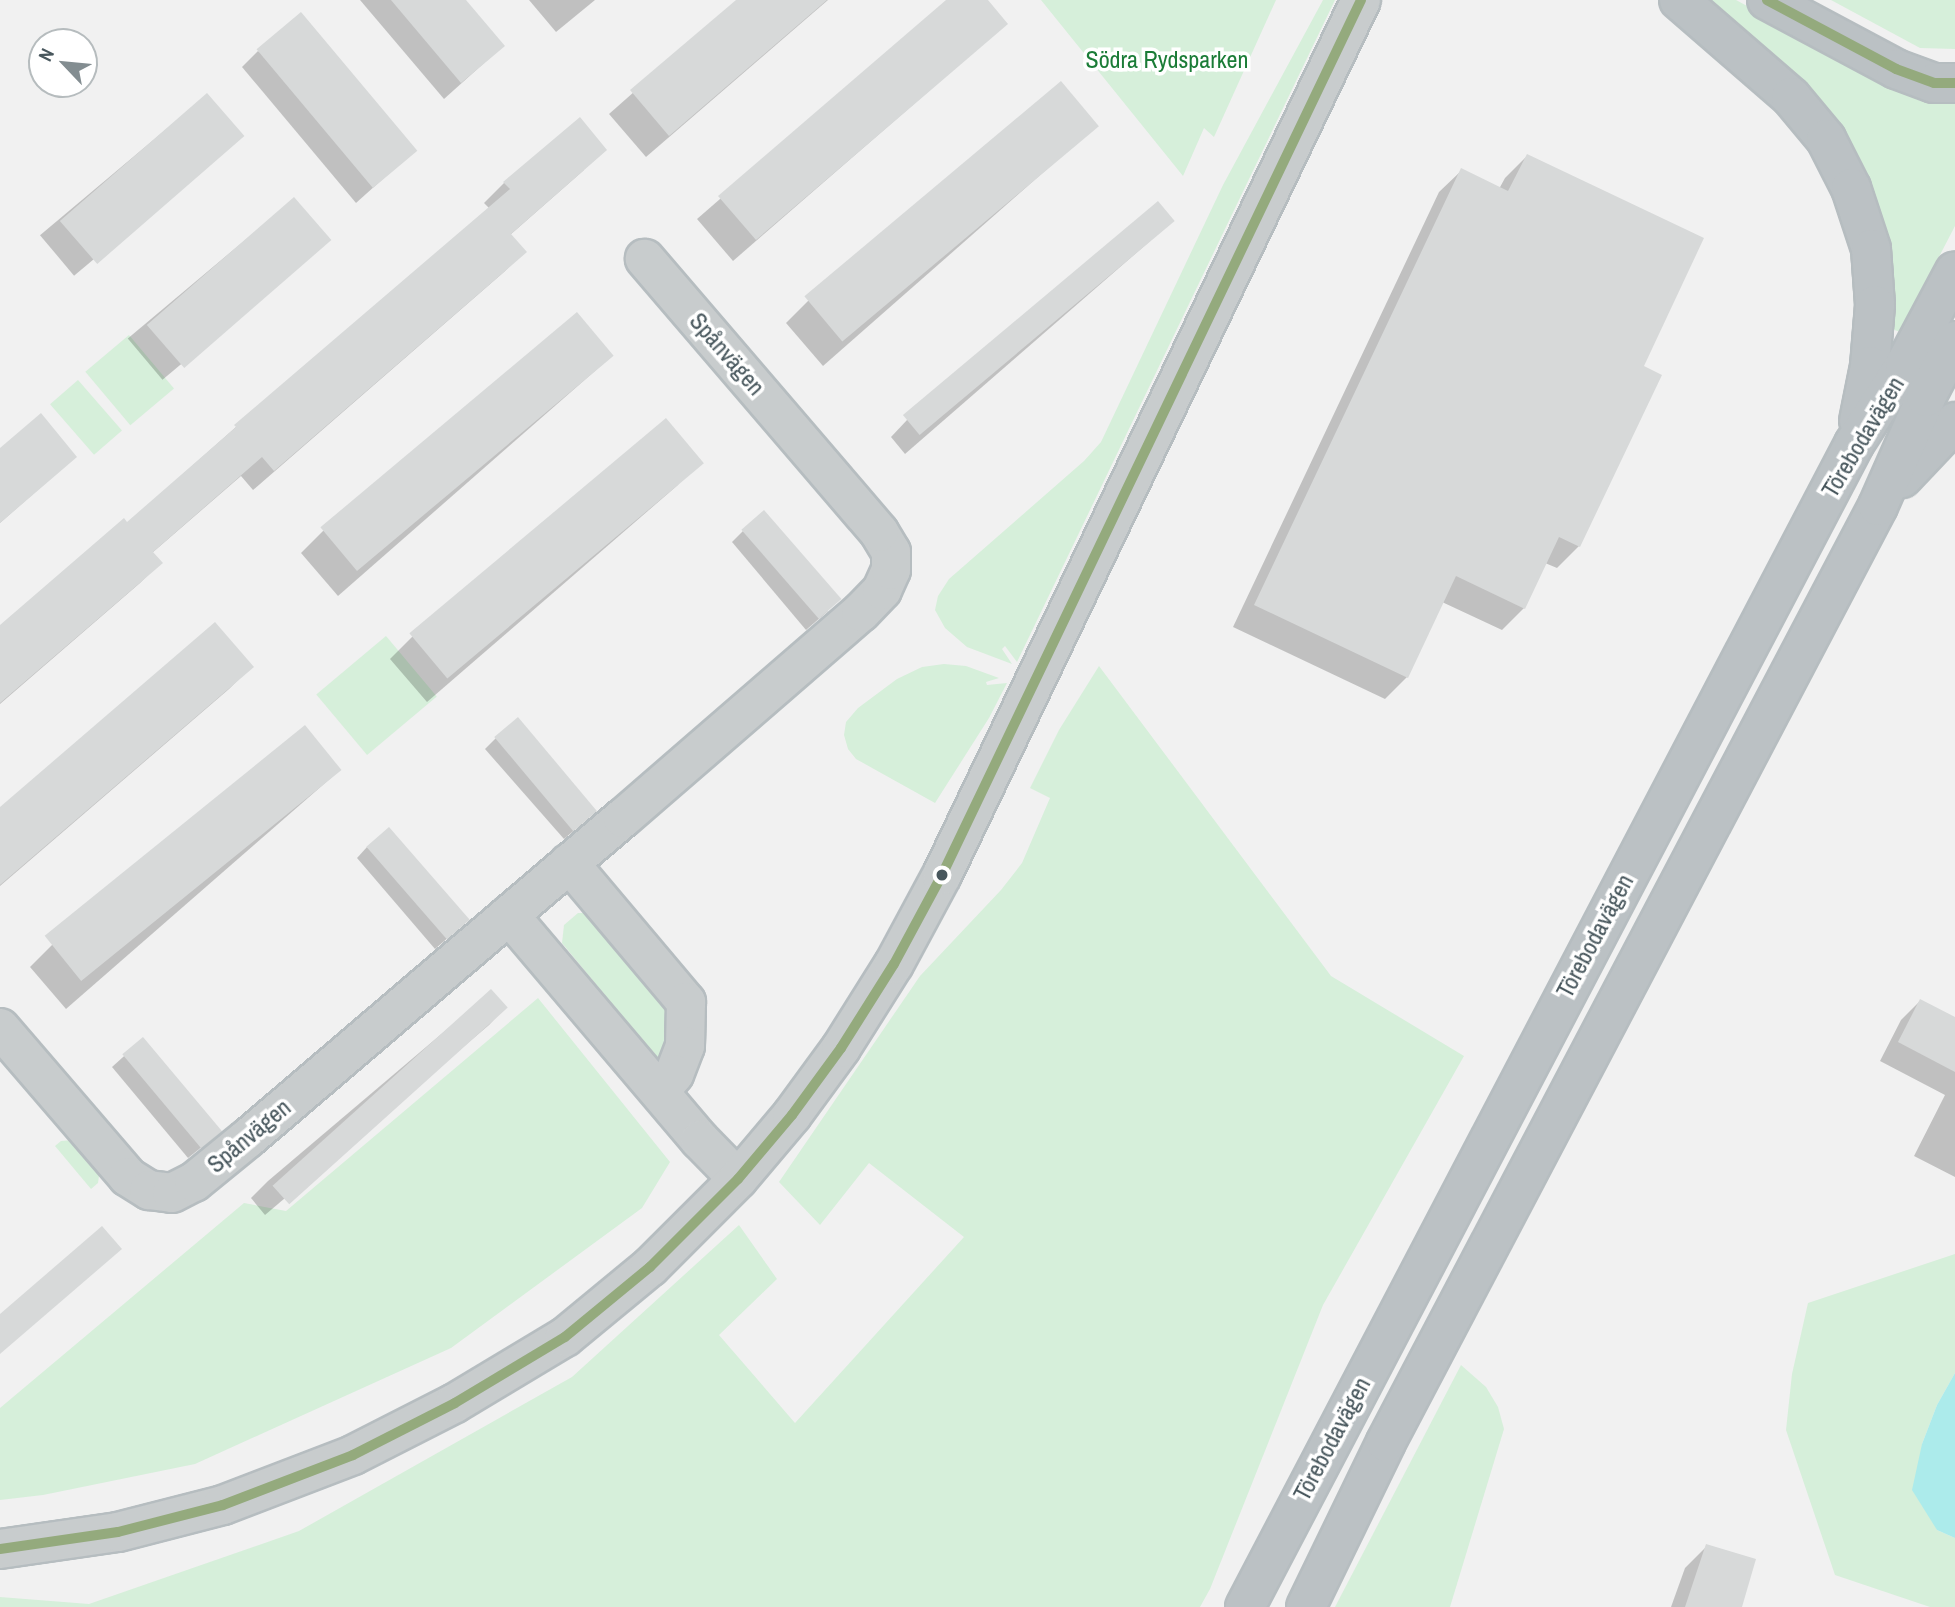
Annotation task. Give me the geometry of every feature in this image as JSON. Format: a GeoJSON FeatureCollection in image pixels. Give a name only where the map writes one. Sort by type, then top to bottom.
{"type":"FeatureCollection","features":[{"type":"Feature","properties":{"kind":"highway"},"geometry":{"type":"LineString","coordinates":[[1679,0],[1791,97],[1826,139],[1851,188],[1871,249],[1875,305],[1870,366],[1854,444]]}},
{"type":"Feature","properties":{"kind":"highway"},"geometry":{"type":"LineString","coordinates":[[1767,0],[1896,69],[1934,83],[1955,83]]}},
{"type":"Feature","properties":{"kind":"highway","name":"Törebodavägen"},"geometry":{"type":"LineString","coordinates":[[1245,1607],[1854,444],[1905,365],[1955,271]]}},
{"type":"Feature","properties":{"kind":"highway","name":"Törebodavägen"},"geometry":{"type":"LineString","coordinates":[[1306,1607],[1386,1442],[1878,506],[1926,397],[1955,341]]}},
{"type":"Feature","properties":{"kind":"highway"},"geometry":{"type":"LineString","coordinates":[[1878,506],[1955,422]]}},
{"type":"Feature","properties":{"kind":"street"},"geometry":{"type":"LineString","coordinates":[[0,1549],[118,1532],[223,1505],[353,1455],[455,1403],[565,1337],[650,1267],[738,1179],[792,1115],[841,1048],[894,964],[942,875],[1361,0]]}},
{"type":"Feature","properties":{"kind":"street","name":"Spånvägen"},"geometry":{"type":"LineString","coordinates":[[0,1028],[128,1177],[149,1190],[172,1193],[194,1182],[237,1147],[861,612],[882,590],[891,570],[891,552],[879,532],[645,258]]}},
{"type":"Feature","properties":{"kind":"street"},"geometry":{"type":"LineString","coordinates":[[569,863],[686,1002],[685,1046],[674,1074],[660,1091]]}},
{"type":"Feature","properties":{"kind":"street"},"geometry":{"type":"LineString","coordinates":[[509,915],[738,1179]]}},
{"type":"Feature","properties":{"kind":"green space","name":"Södra Rydsparken"},"geometry":{"type":"Polygon","coordinates":[[[1041,0],[1276,0],[1214,137],[1204,128],[1183,176],[1041,0]]]}},
{"type":"Feature","properties":{"kind":"green space"},"geometry":{"type":"Polygon","coordinates":[[[1323,0],[1335,0],[1017,662],[1005,646],[1002,649],[1012,664],[967,647],[945,628],[935,610],[938,596],[949,579],[1084,461],[1101,442],[1223,185],[1323,0]]]}},
{"type":"Feature","properties":{"kind":"green space"},"geometry":{"type":"Polygon","coordinates":[[[1698,0],[1736,0],[1819,45],[1955,99],[1955,226],[1900,332],[1892,329],[1880,229],[1698,0]]]}},
{"type":"Feature","properties":{"kind":"green space"},"geometry":{"type":"Polygon","coordinates":[[[1831,0],[1955,0],[1955,49],[1920,48],[1831,0]]]}},
{"type":"Feature","properties":{"kind":"green space"},"geometry":{"type":"Polygon","coordinates":[[[129,335],[174,389],[130,425],[85,372],[129,335]]]}},
{"type":"Feature","properties":{"kind":"green space"},"geometry":{"type":"Polygon","coordinates":[[[78,380],[122,431],[94,455],[50,404],[78,380]]]}},
{"type":"Feature","properties":{"kind":"green space"},"geometry":{"type":"Polygon","coordinates":[[[386,636],[437,697],[367,755],[316,694],[386,636]]]}},
{"type":"Feature","properties":{"kind":"green space"},"geometry":{"type":"Polygon","coordinates":[[[944,664],[966,666],[999,678],[986,682],[987,685],[1007,683],[989,718],[935,803],[856,759],[848,749],[844,735],[846,722],[858,708],[897,679],[922,667],[944,664]]]}},
{"type":"Feature","properties":{"kind":"green space"},"geometry":{"type":"Polygon","coordinates":[[[1099,666],[1331,976],[1464,1056],[1323,1305],[1210,1589],[1200,1607],[0,1607],[0,1597],[89,1604],[299,1531],[572,1377],[739,1225],[777,1279],[719,1335],[795,1423],[964,1237],[869,1163],[820,1225],[779,1182],[920,976],[1001,890],[1022,863],[1050,798],[1030,788],[1059,730],[1099,666]]]}},
{"type":"Feature","properties":{"kind":"green space"},"geometry":{"type":"Polygon","coordinates":[[[578,913],[588,913],[674,1007],[663,1066],[562,943],[564,925],[578,913]]]}},
{"type":"Feature","properties":{"kind":"green space"},"geometry":{"type":"Polygon","coordinates":[[[538,998],[670,1162],[642,1208],[451,1348],[195,1464],[43,1495],[0,1500],[0,1408],[244,1203],[286,1211],[538,998]]]}},
{"type":"Feature","properties":{"kind":"green space"},"geometry":{"type":"Polygon","coordinates":[[[73,1140],[100,1169],[98,1183],[91,1189],[55,1146],[61,1141],[73,1140]]]}},
{"type":"Feature","properties":{"kind":"green space"},"geometry":{"type":"Polygon","coordinates":[[[1955,1254],[1955,1373],[1937,1405],[1922,1444],[1937,1530],[1955,1538],[1955,1607],[1930,1607],[1835,1575],[1786,1430],[1792,1374],[1808,1303],[1955,1254]]]}},
{"type":"Feature","properties":{"kind":"green space"},"geometry":{"type":"Polygon","coordinates":[[[1461,1365],[1486,1387],[1498,1407],[1504,1429],[1450,1607],[1335,1607],[1461,1365]]]}},
{"type":"Feature","properties":{"kind":"water"},"geometry":{"type":"Polygon","coordinates":[[[1955,1373],[1955,1538],[1937,1530],[1912,1490],[1922,1444],[1937,1405],[1955,1373]]]}},
{"type":"Feature","properties":{"kind":"building"},"geometry":{"type":"Polygon","coordinates":[[[391,0],[466,0],[505,46],[461,83],[391,0]]]}},
{"type":"Feature","properties":{"kind":"building"},"geometry":{"type":"Polygon","coordinates":[[[736,0],[827,0],[669,136],[630,90],[736,0]]]}},
{"type":"Feature","properties":{"kind":"building"},"geometry":{"type":"Polygon","coordinates":[[[946,0],[988,0],[1008,24],[756,240],[718,196],[946,0]]]}},
{"type":"Feature","properties":{"kind":"building"},"geometry":{"type":"Polygon","coordinates":[[[301,12],[417,151],[373,188],[257,49],[301,12]]]}},
{"type":"Feature","properties":{"kind":"building"},"geometry":{"type":"Polygon","coordinates":[[[1061,81],[1099,126],[842,342],[804,296],[1061,81]]]}},
{"type":"Feature","properties":{"kind":"building"},"geometry":{"type":"Polygon","coordinates":[[[207,93],[244,136],[97,264],[60,221],[207,93]]]}},
{"type":"Feature","properties":{"kind":"building"},"geometry":{"type":"Polygon","coordinates":[[[580,117],[607,150],[511,234],[527,252],[274,471],[262,457],[153,552],[163,563],[0,703],[0,625],[124,518],[127,522],[236,427],[234,425],[510,189],[503,182],[580,117]]]}},
{"type":"Feature","properties":{"kind":"building"},"geometry":{"type":"Polygon","coordinates":[[[1527,154],[1704,238],[1644,366],[1662,375],[1580,547],[1559,537],[1525,609],[1456,576],[1408,678],[1254,605],[1461,168],[1508,191],[1527,154]]]}},
{"type":"Feature","properties":{"kind":"building"},"geometry":{"type":"Polygon","coordinates":[[[294,197],[331,240],[184,368],[147,325],[294,197]]]}},
{"type":"Feature","properties":{"kind":"building"},"geometry":{"type":"Polygon","coordinates":[[[1158,201],[1175,221],[920,435],[903,415],[1158,201]]]}},
{"type":"Feature","properties":{"kind":"building"},"geometry":{"type":"Polygon","coordinates":[[[577,312],[614,356],[357,571],[320,527],[577,312]]]}},
{"type":"Feature","properties":{"kind":"building"},"geometry":{"type":"Polygon","coordinates":[[[41,413],[77,457],[0,523],[0,448],[41,413]]]}},
{"type":"Feature","properties":{"kind":"building"},"geometry":{"type":"Polygon","coordinates":[[[666,418],[704,463],[447,679],[409,633],[666,418]]]}},
{"type":"Feature","properties":{"kind":"building"},"geometry":{"type":"Polygon","coordinates":[[[764,510],[841,599],[819,619],[741,530],[764,510]]]}},
{"type":"Feature","properties":{"kind":"building"},"geometry":{"type":"Polygon","coordinates":[[[215,622],[254,667],[0,885],[0,807],[215,622]]]}},
{"type":"Feature","properties":{"kind":"building"},"geometry":{"type":"Polygon","coordinates":[[[518,717],[597,811],[573,831],[494,737],[518,717]]]}},
{"type":"Feature","properties":{"kind":"building"},"geometry":{"type":"Polygon","coordinates":[[[305,725],[342,770],[81,981],[45,936],[305,725]]]}},
{"type":"Feature","properties":{"kind":"building"},"geometry":{"type":"Polygon","coordinates":[[[389,827],[470,920],[447,940],[366,847],[389,827]]]}},
{"type":"Feature","properties":{"kind":"building"},"geometry":{"type":"Polygon","coordinates":[[[491,989],[508,1008],[289,1204],[273,1186],[491,989]]]}},
{"type":"Feature","properties":{"kind":"building"},"geometry":{"type":"Polygon","coordinates":[[[1920,999],[1955,1017],[1955,1072],[1898,1042],[1920,999]]]}},
{"type":"Feature","properties":{"kind":"building"},"geometry":{"type":"Polygon","coordinates":[[[143,1037],[222,1131],[201,1149],[122,1054],[143,1037]]]}},
{"type":"Feature","properties":{"kind":"building"},"geometry":{"type":"Polygon","coordinates":[[[102,1226],[122,1249],[0,1354],[0,1314],[102,1226]]]}},
{"type":"Feature","properties":{"kind":"building"},"geometry":{"type":"Polygon","coordinates":[[[1706,1544],[1756,1559],[1742,1607],[1685,1607],[1706,1544]]]}},
{"type":"Feature","properties":{"kind":"transit line"},"geometry":{"type":"LineString","coordinates":[[0,1549],[118,1532],[223,1505],[353,1455],[455,1403],[565,1337],[650,1267],[738,1179],[792,1115],[841,1048],[894,964],[942,875],[1361,0]]}},
{"type":"Feature","properties":{"kind":"transit line"},"geometry":{"type":"LineString","coordinates":[[1767,0],[1896,69],[1934,83],[1955,83]]}}]}
